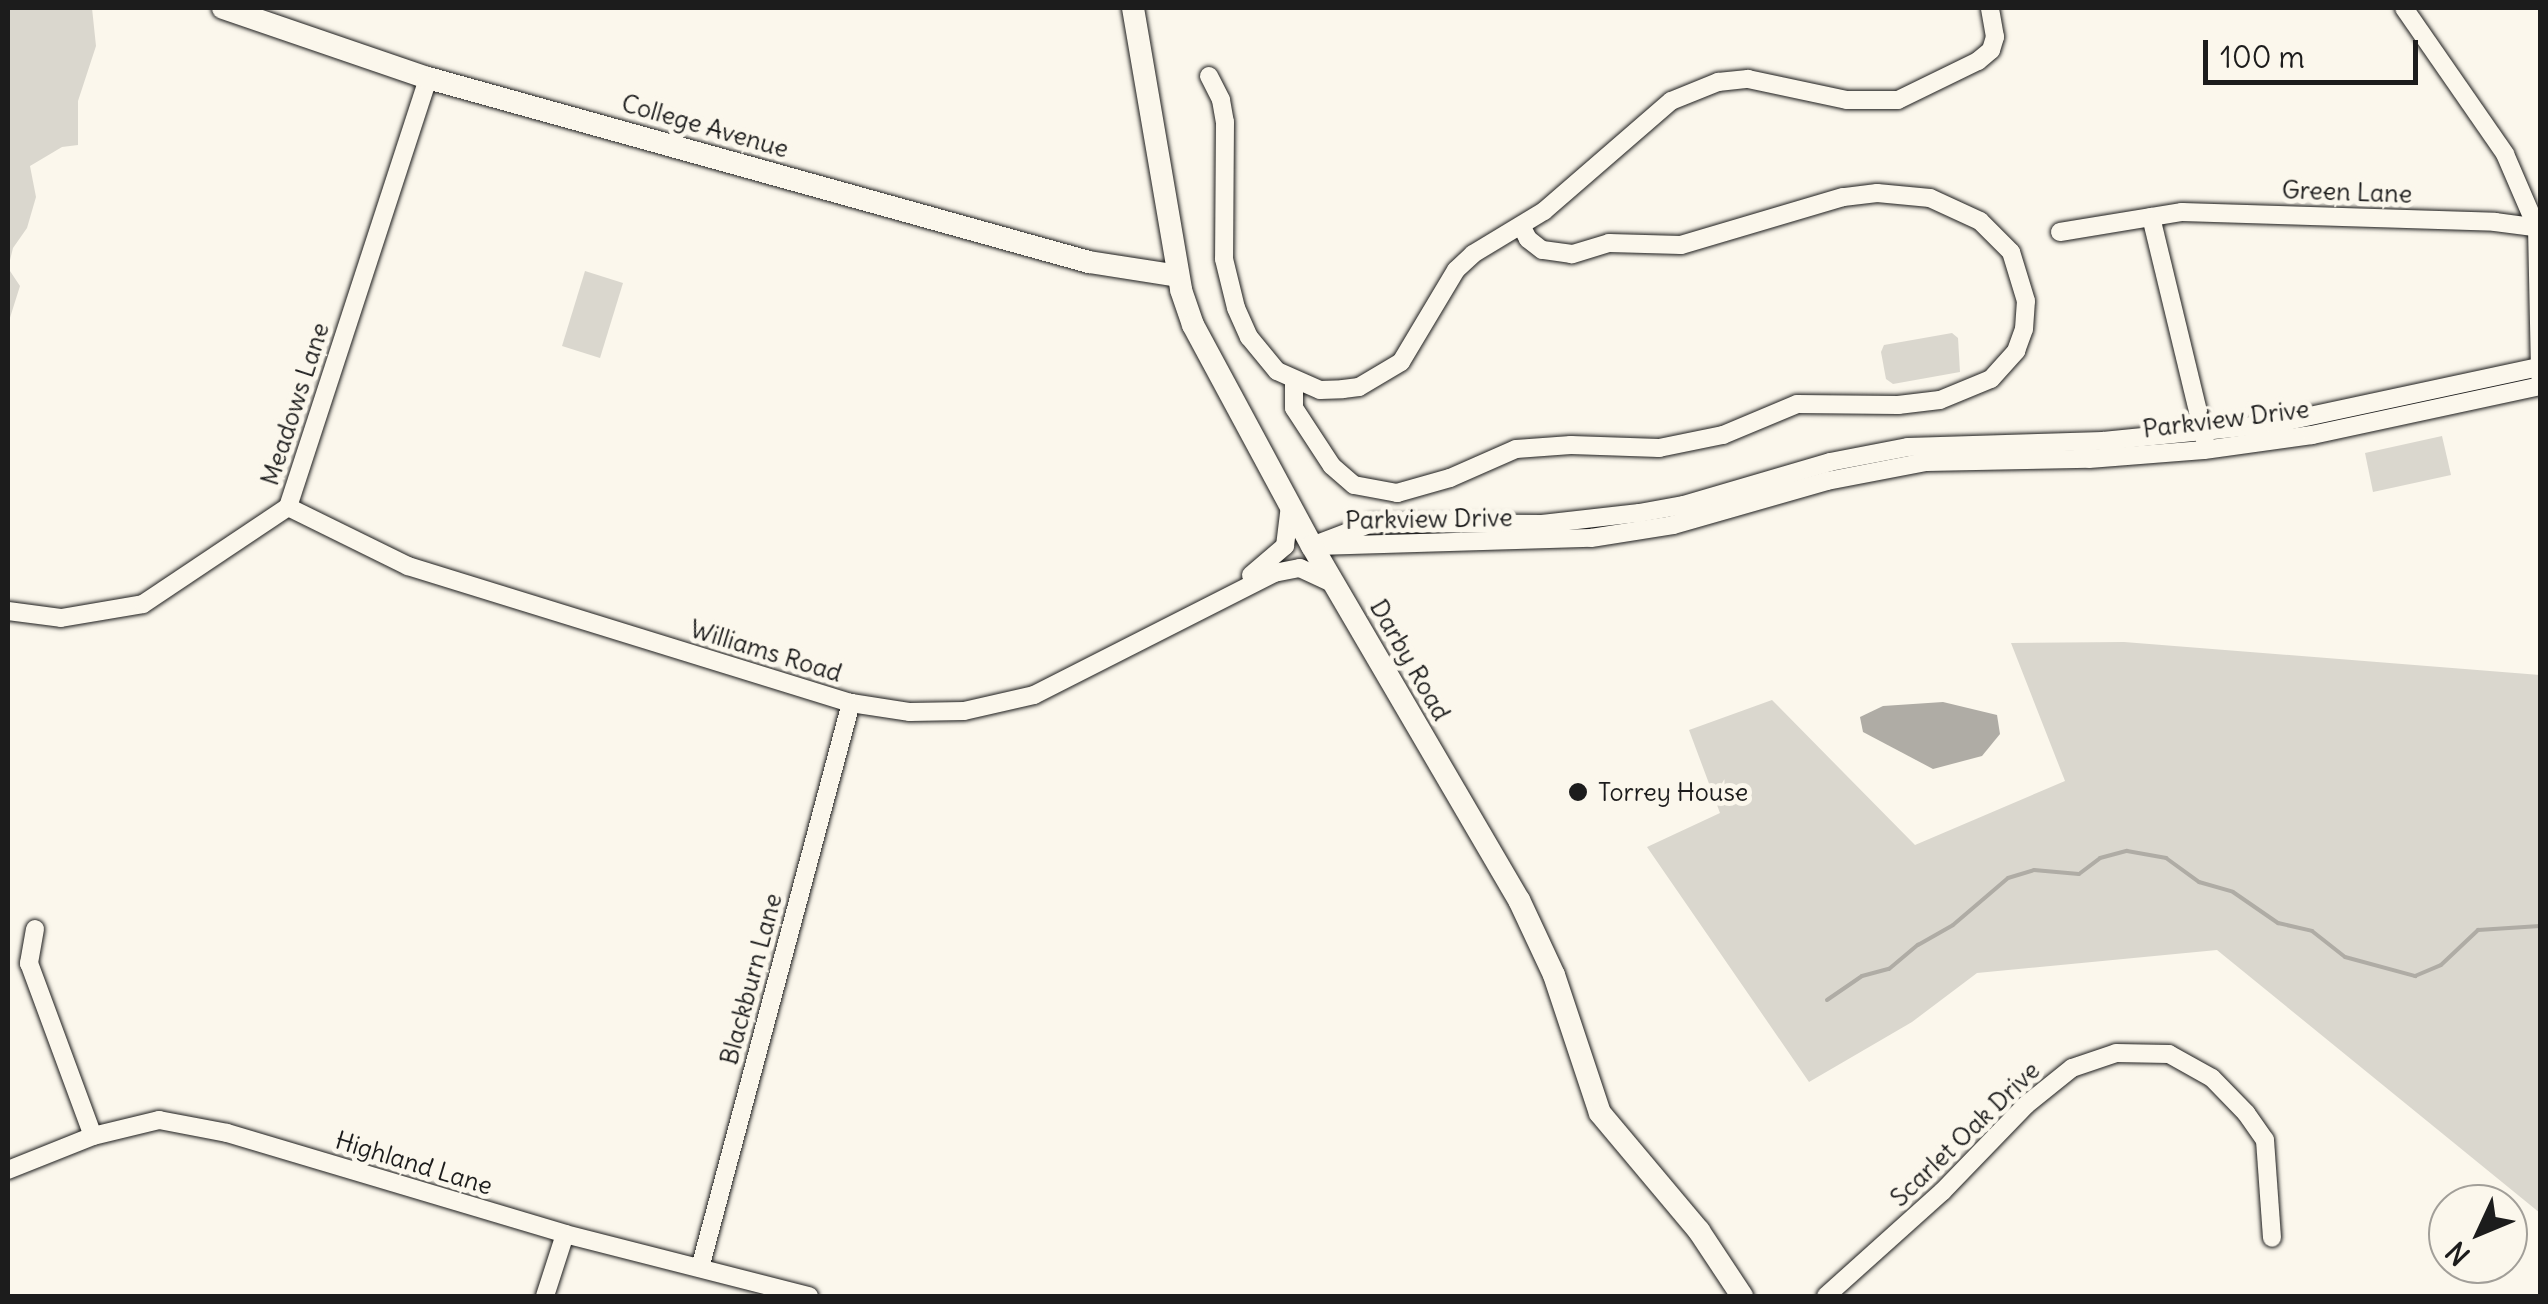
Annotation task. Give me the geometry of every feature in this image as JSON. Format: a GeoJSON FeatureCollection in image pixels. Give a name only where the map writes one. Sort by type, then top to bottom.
{"type":"FeatureCollection","features":[{"type":"Feature","properties":{"kind":"main road","name":"College Avenue"},"geometry":{"type":"LineString","coordinates":[[223,8],[428,78],[1090,262],[1178,276]]}},
{"type":"Feature","properties":{"kind":"main road","name":"Darby Road"},"geometry":{"type":"LineString","coordinates":[[1133,8],[1178,276],[1214,369],[1312,546],[1519,900],[1554,975],[1600,1112],[1699,1231],[1742,1296]]}},
{"type":"Feature","properties":{"kind":"street"},"geometry":{"type":"LineString","coordinates":[[1209,76],[1221,100],[1225,122],[1224,259],[1231,295],[1258,351],[1276,371],[1320,390],[1343,389],[1359,387],[1389,372],[1416,342],[1456,270],[1473,254],[1522,227],[1672,101],[1718,82],[1748,79],[1848,100],[1898,100],[1978,61],[1991,50],[1995,38],[1990,8]]}},
{"type":"Feature","properties":{"kind":"street"},"geometry":{"type":"LineString","coordinates":[[2404,8],[2505,154],[2539,230],[2540,386]]}},
{"type":"Feature","properties":{"kind":"street","name":"Meadows Lane"},"geometry":{"type":"LineString","coordinates":[[8,611],[61,618],[143,604],[288,507],[428,78]]}},
{"type":"Feature","properties":{"kind":"street"},"geometry":{"type":"LineString","coordinates":[[1294,381],[1294,408],[1332,466],[1354,485],[1397,494],[1450,478],[1516,449],[1571,445],[1660,448],[1723,435],[1797,404],[1898,405],[1940,400],[1965,393],[1990,378],[2016,351],[2024,329],[2026,301],[2011,252],[1980,222],[1930,198],[1842,196],[1681,245],[1609,244],[1572,254],[1542,250],[1528,239],[1522,227]]}},
{"type":"Feature","properties":{"kind":"street","name":"Green Lane"},"geometry":{"type":"LineString","coordinates":[[2060,232],[2200,212],[2539,230]]}},
{"type":"Feature","properties":{"kind":"street"},"geometry":{"type":"LineString","coordinates":[[2151,217],[2205,441]]}},
{"type":"Feature","properties":{"kind":"street","name":"Parkview Drive"},"geometry":{"type":"LineString","coordinates":[[2205,441],[2540,367]]}},
{"type":"Feature","properties":{"kind":"street","name":"Parkview Drive"},"geometry":{"type":"LineString","coordinates":[[1312,546],[1372,523],[1511,533],[1608,518],[1666,517],[1871,452],[1946,443],[2077,450],[2328,432],[2540,386]]}},
{"type":"Feature","properties":{"kind":"street","name":"Williams Road"},"geometry":{"type":"LineString","coordinates":[[1227,594],[1285,546],[1290,506]]}},
{"type":"Feature","properties":{"kind":"street","name":"Williams Road"},"geometry":{"type":"LineString","coordinates":[[288,507],[408,566],[851,703],[910,712],[964,712],[1034,695],[1274,573],[1300,568],[1334,584]]}},
{"type":"Feature","properties":{"kind":"street","name":"Blackburn Lane"},"geometry":{"type":"LineString","coordinates":[[700,1268],[851,703]]}},
{"type":"Feature","properties":{"kind":"street"},"geometry":{"type":"LineString","coordinates":[[34,928],[28,963],[94,1136]]}},
{"type":"Feature","properties":{"kind":"street","name":"Scarlet Oak Drive"},"geometry":{"type":"LineString","coordinates":[[1826,1296],[1942,1192],[2026,1105],[2072,1068],[2116,1053],[2170,1054],[2212,1078],[2246,1113],[2266,1140],[2272,1238]]}},
{"type":"Feature","properties":{"kind":"street","name":"Highland Lane"},"geometry":{"type":"LineString","coordinates":[[8,1170],[94,1136],[159,1120],[228,1134],[565,1234],[809,1296]]}},
{"type":"Feature","properties":{"kind":"street"},"geometry":{"type":"LineString","coordinates":[[546,1296],[565,1234]]}},
{"type":"Feature","properties":{"kind":"shaded area"},"geometry":{"type":"Polygon","coordinates":[[[8,8],[92,8],[96,46],[78,101],[78,145],[62,147],[30,166],[36,197],[27,228],[13,248],[8,268],[8,8]]]}},
{"type":"Feature","properties":{"kind":"shaded area"},"geometry":{"type":"Polygon","coordinates":[[[8,268],[20,286],[8,324],[8,268]]]}},
{"type":"Feature","properties":{"kind":"shaded area"},"geometry":{"type":"Polygon","coordinates":[[[585,271],[623,283],[600,358],[562,346],[585,271]]]}},
{"type":"Feature","properties":{"kind":"shaded area"},"geometry":{"type":"Polygon","coordinates":[[[1952,333],[1958,338],[1960,372],[1893,384],[1886,379],[1881,352],[1884,345],[1952,333]]]}},
{"type":"Feature","properties":{"kind":"shaded area"},"geometry":{"type":"Polygon","coordinates":[[[2442,436],[2451,475],[2373,492],[2365,453],[2442,436]]]}},
{"type":"Feature","properties":{"kind":"shaded area"},"geometry":{"type":"Polygon","coordinates":[[[2124,642],[2540,675],[2540,1213],[2528,1203],[2528,1184],[2504,1184],[2217,950],[1977,973],[1912,1022],[1809,1082],[1647,847],[1720,813],[1689,730],[1772,700],[1915,845],[2065,781],[2011,643],[2124,642]]]}},
{"type":"Feature","properties":{"kind":"shaded area"},"geometry":{"type":"Polygon","coordinates":[[[1943,702],[1997,715],[2000,734],[1982,756],[1933,769],[1863,732],[1860,717],[1883,706],[1943,702]]]}},
{"type":"Feature","properties":{"kind":"waterway"},"geometry":{"type":"LineString","coordinates":[[1827,1000],[1862,976],[1889,969],[1918,945],[1953,925],[2008,878],[2034,870],[2079,874],[2100,858],[2127,851],[2166,858],[2199,882],[2233,892],[2278,923],[2312,931],[2345,957],[2415,976],[2441,965],[2478,930],[2540,926]]}},
{"type":"Feature","properties":{"kind":"place","name":"Torrey House"},"geometry":{"type":"Point","coordinates":[1578,792]}}]}
